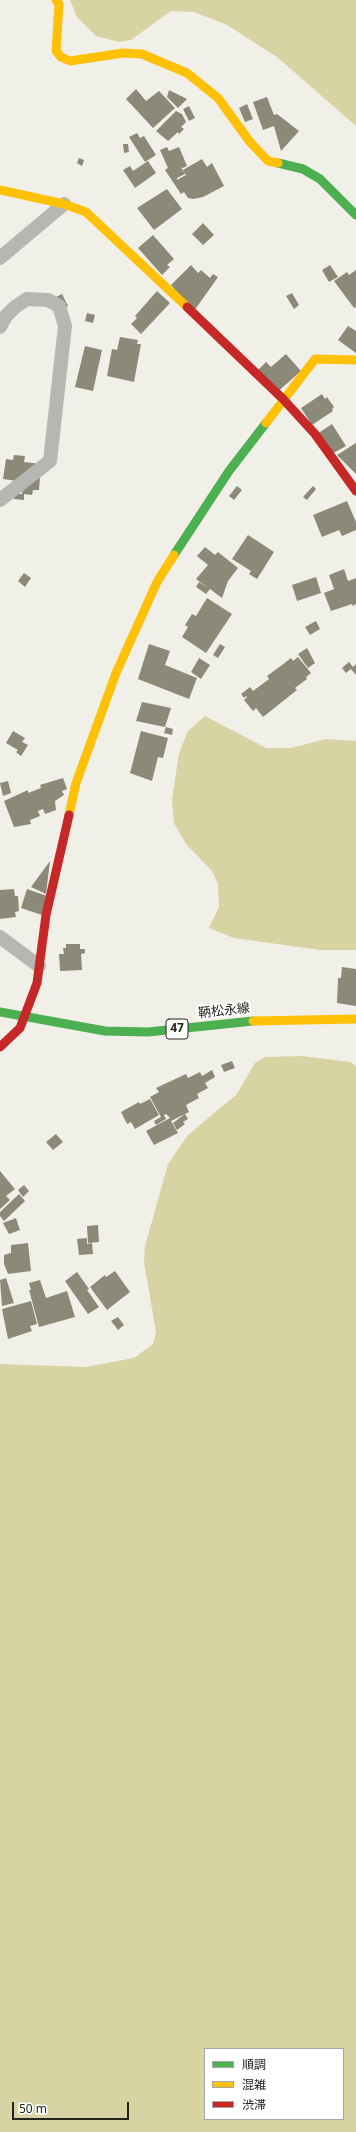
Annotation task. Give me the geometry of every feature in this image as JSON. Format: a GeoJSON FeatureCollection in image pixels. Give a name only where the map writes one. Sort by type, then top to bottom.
{"type":"FeatureCollection","features":[{"type":"Feature","properties":{"kind":"street"},"geometry":{"type":"LineString","coordinates":[[56,0],[59,4],[56,51],[61,57],[70,61],[123,53],[142,54],[187,74],[218,98],[250,142],[268,161],[303,169],[320,179],[356,215]]}},
{"type":"Feature","properties":{"kind":"street"},"geometry":{"type":"LineString","coordinates":[[0,190],[64,204],[86,212],[283,400],[315,434],[356,491]]}},
{"type":"Feature","properties":{"kind":"street"},"geometry":{"type":"LineString","coordinates":[[0,258],[64,204]]}},
{"type":"Feature","properties":{"kind":"street"},"geometry":{"type":"LineString","coordinates":[[0,327],[15,307],[27,299],[48,300],[59,306],[65,326],[50,461],[0,500]]}},
{"type":"Feature","properties":{"kind":"street"},"geometry":{"type":"LineString","coordinates":[[0,1047],[20,1028],[37,983],[46,914],[76,782],[116,673],[157,582],[229,471],[315,359],[356,360]]}},
{"type":"Feature","properties":{"kind":"street"},"geometry":{"type":"LineString","coordinates":[[0,937],[40,966]]}},
{"type":"Feature","properties":{"kind":"street","name":"鞆松永線"},"geometry":{"type":"LineString","coordinates":[[0,1012],[105,1031],[148,1032],[267,1019],[356,1019]]}},
{"type":"Feature","properties":{"kind":"shaded area"},"geometry":{"type":"Polygon","coordinates":[[[70,0],[356,0],[356,126],[277,57],[227,25],[194,12],[171,11],[131,40],[119,42],[96,36],[77,17],[70,0]]]}},
{"type":"Feature","properties":{"kind":"shaded area"},"geometry":{"type":"Polygon","coordinates":[[[205,716],[266,748],[291,748],[326,739],[356,741],[356,950],[320,950],[234,938],[209,928],[219,907],[218,884],[212,871],[186,844],[174,823],[172,799],[179,753],[188,731],[205,716]]]}},
{"type":"Feature","properties":{"kind":"shaded area"},"geometry":{"type":"Polygon","coordinates":[[[302,1056],[351,1062],[356,1066],[356,2132],[0,2132],[0,1364],[86,1367],[134,1358],[153,1344],[156,1332],[144,1262],[145,1246],[168,1164],[188,1135],[237,1094],[255,1063],[265,1057],[302,1056]]]}},
{"type":"Feature","properties":{"kind":"building"},"geometry":{"type":"Polygon","coordinates":[[[136,89],[146,101],[159,91],[175,108],[153,128],[126,99],[136,89]]]}},
{"type":"Feature","properties":{"kind":"building"},"geometry":{"type":"Polygon","coordinates":[[[169,90],[187,99],[178,108],[167,97],[169,90]]]}},
{"type":"Feature","properties":{"kind":"building"},"geometry":{"type":"Polygon","coordinates":[[[267,97],[274,115],[277,114],[299,131],[281,151],[274,126],[263,130],[253,102],[267,97]]]}},
{"type":"Feature","properties":{"kind":"building"},"geometry":{"type":"Polygon","coordinates":[[[247,104],[253,119],[245,122],[239,108],[247,104]]]}},
{"type":"Feature","properties":{"kind":"building"},"geometry":{"type":"Polygon","coordinates":[[[189,106],[195,118],[189,121],[183,109],[189,106]]]}},
{"type":"Feature","properties":{"kind":"building"},"geometry":{"type":"Polygon","coordinates":[[[176,111],[182,114],[186,122],[181,127],[184,129],[168,141],[156,131],[176,111]]]}},
{"type":"Feature","properties":{"kind":"building"},"geometry":{"type":"Polygon","coordinates":[[[137,133],[140,138],[144,136],[156,155],[145,162],[129,137],[137,133]]]}},
{"type":"Feature","properties":{"kind":"building"},"geometry":{"type":"Polygon","coordinates":[[[123,144],[128,144],[129,152],[124,153],[123,144]]]}},
{"type":"Feature","properties":{"kind":"building"},"geometry":{"type":"Polygon","coordinates":[[[167,147],[169,151],[179,147],[187,166],[183,168],[181,167],[185,174],[177,178],[177,180],[186,175],[183,170],[202,159],[207,167],[212,163],[224,186],[203,197],[193,199],[188,198],[184,192],[181,194],[165,170],[168,168],[160,150],[167,147]]]}},
{"type":"Feature","properties":{"kind":"building"},"geometry":{"type":"Polygon","coordinates":[[[79,158],[84,160],[82,166],[77,163],[79,158]]]}},
{"type":"Feature","properties":{"kind":"building"},"geometry":{"type":"Polygon","coordinates":[[[148,161],[156,173],[135,188],[123,170],[130,166],[133,171],[148,161]]]}},
{"type":"Feature","properties":{"kind":"building"},"geometry":{"type":"Polygon","coordinates":[[[167,189],[182,209],[154,230],[137,208],[167,189]]]}},
{"type":"Feature","properties":{"kind":"building"},"geometry":{"type":"Polygon","coordinates":[[[203,223],[214,235],[203,245],[192,234],[203,223]]]}},
{"type":"Feature","properties":{"kind":"building"},"geometry":{"type":"Polygon","coordinates":[[[153,235],[174,259],[167,265],[170,267],[162,275],[138,248],[153,235]]]}},
{"type":"Feature","properties":{"kind":"building"},"geometry":{"type":"Polygon","coordinates":[[[191,265],[198,273],[201,270],[210,278],[213,274],[218,277],[194,311],[171,285],[191,265]]]}},
{"type":"Feature","properties":{"kind":"building"},"geometry":{"type":"Polygon","coordinates":[[[330,265],[338,277],[329,282],[322,270],[330,265]]]}},
{"type":"Feature","properties":{"kind":"building"},"geometry":{"type":"Polygon","coordinates":[[[356,270],[356,307],[354,308],[334,281],[347,272],[349,275],[356,270]]]}},
{"type":"Feature","properties":{"kind":"building"},"geometry":{"type":"Polygon","coordinates":[[[157,291],[170,303],[141,334],[131,324],[137,318],[135,316],[157,291]]]}},
{"type":"Feature","properties":{"kind":"building"},"geometry":{"type":"Polygon","coordinates":[[[292,293],[299,305],[294,309],[286,296],[292,293]]]}},
{"type":"Feature","properties":{"kind":"building"},"geometry":{"type":"Polygon","coordinates":[[[62,294],[68,306],[55,313],[48,301],[62,294]]]}},
{"type":"Feature","properties":{"kind":"building"},"geometry":{"type":"Polygon","coordinates":[[[87,313],[95,315],[93,323],[85,321],[87,313]]]}},
{"type":"Feature","properties":{"kind":"building"},"geometry":{"type":"Polygon","coordinates":[[[348,326],[356,331],[356,353],[338,340],[348,326]]]}},
{"type":"Feature","properties":{"kind":"building"},"geometry":{"type":"Polygon","coordinates":[[[120,337],[138,340],[137,344],[141,344],[134,382],[107,376],[112,349],[117,350],[120,337]]]}},
{"type":"Feature","properties":{"kind":"building"},"geometry":{"type":"Polygon","coordinates":[[[85,346],[102,350],[93,391],[75,387],[85,346]]]}},
{"type":"Feature","properties":{"kind":"building"},"geometry":{"type":"Polygon","coordinates":[[[286,354],[301,371],[274,395],[255,373],[266,362],[271,367],[286,354]]]}},
{"type":"Feature","properties":{"kind":"building"},"geometry":{"type":"Polygon","coordinates":[[[322,394],[325,399],[327,397],[334,407],[332,409],[333,411],[312,425],[301,408],[322,394]]]}},
{"type":"Feature","properties":{"kind":"building"},"geometry":{"type":"Polygon","coordinates":[[[332,424],[346,446],[330,455],[317,434],[332,424]]]}},
{"type":"Feature","properties":{"kind":"building"},"geometry":{"type":"Polygon","coordinates":[[[356,443],[356,474],[337,455],[356,443]]]}},
{"type":"Feature","properties":{"kind":"building"},"geometry":{"type":"Polygon","coordinates":[[[14,455],[25,456],[24,462],[41,464],[39,490],[33,490],[32,495],[24,494],[24,500],[14,499],[14,494],[22,494],[24,482],[3,479],[6,459],[13,460],[14,455]]]}},
{"type":"Feature","properties":{"kind":"building"},"geometry":{"type":"Polygon","coordinates":[[[237,486],[242,490],[234,500],[229,496],[237,486]]]}},
{"type":"Feature","properties":{"kind":"building"},"geometry":{"type":"Polygon","coordinates":[[[313,486],[316,489],[307,500],[303,497],[313,486]]]}},
{"type":"Feature","properties":{"kind":"building"},"geometry":{"type":"Polygon","coordinates":[[[347,501],[356,522],[356,530],[342,536],[339,530],[322,537],[313,515],[347,501]]]}},
{"type":"Feature","properties":{"kind":"building"},"geometry":{"type":"Polygon","coordinates":[[[248,535],[274,552],[257,579],[249,574],[251,571],[232,559],[248,535]]]}},
{"type":"Feature","properties":{"kind":"building"},"geometry":{"type":"Polygon","coordinates":[[[205,547],[215,555],[218,552],[238,568],[228,581],[222,598],[210,589],[206,594],[196,587],[199,582],[208,588],[196,579],[208,565],[197,556],[205,547]]]}},
{"type":"Feature","properties":{"kind":"building"},"geometry":{"type":"Polygon","coordinates":[[[344,569],[348,581],[356,578],[356,604],[331,611],[324,593],[334,589],[329,575],[344,569]]]}},
{"type":"Feature","properties":{"kind":"building"},"geometry":{"type":"Polygon","coordinates":[[[24,573],[31,578],[25,587],[18,581],[24,573]]]}},
{"type":"Feature","properties":{"kind":"building"},"geometry":{"type":"Polygon","coordinates":[[[316,577],[321,593],[297,601],[292,585],[316,577]]]}},
{"type":"Feature","properties":{"kind":"building"},"geometry":{"type":"Polygon","coordinates":[[[207,598],[232,614],[206,653],[182,637],[188,627],[185,625],[192,614],[196,616],[207,598]]]}},
{"type":"Feature","properties":{"kind":"building"},"geometry":{"type":"Polygon","coordinates":[[[316,621],[320,629],[310,635],[305,627],[316,621]]]}},
{"type":"Feature","properties":{"kind":"building"},"geometry":{"type":"Polygon","coordinates":[[[149,644],[170,651],[165,665],[197,678],[189,699],[138,679],[149,644]]]}},
{"type":"Feature","properties":{"kind":"building"},"geometry":{"type":"Polygon","coordinates":[[[220,644],[225,647],[218,658],[213,655],[220,644]]]}},
{"type":"Feature","properties":{"kind":"building"},"geometry":{"type":"Polygon","coordinates":[[[307,648],[315,663],[308,668],[298,654],[307,648]]]}},
{"type":"Feature","properties":{"kind":"building"},"geometry":{"type":"Polygon","coordinates":[[[298,657],[311,673],[306,677],[307,679],[295,688],[297,690],[263,717],[256,708],[253,711],[244,700],[247,697],[246,696],[244,698],[241,694],[250,687],[253,691],[269,679],[267,676],[291,658],[293,661],[298,657]]]}},
{"type":"Feature","properties":{"kind":"building"},"geometry":{"type":"Polygon","coordinates":[[[199,658],[210,665],[201,679],[191,672],[199,658]]]}},
{"type":"Feature","properties":{"kind":"building"},"geometry":{"type":"Polygon","coordinates":[[[349,662],[353,667],[356,664],[356,675],[351,669],[346,673],[342,668],[349,662]]]}},
{"type":"Feature","properties":{"kind":"building"},"geometry":{"type":"Polygon","coordinates":[[[142,702],[171,708],[165,727],[136,721],[142,702]]]}},
{"type":"Feature","properties":{"kind":"building"},"geometry":{"type":"Polygon","coordinates":[[[166,727],[173,729],[172,735],[164,733],[166,727]]]}},
{"type":"Feature","properties":{"kind":"building"},"geometry":{"type":"Polygon","coordinates":[[[13,731],[25,738],[22,742],[28,745],[21,756],[16,752],[18,750],[6,743],[13,731]]]}},
{"type":"Feature","properties":{"kind":"building"},"geometry":{"type":"Polygon","coordinates":[[[141,731],[168,738],[163,758],[158,757],[152,781],[130,773],[141,731]]]}},
{"type":"Feature","properties":{"kind":"building"},"geometry":{"type":"Polygon","coordinates":[[[63,778],[67,789],[62,791],[64,795],[55,801],[56,810],[45,814],[43,809],[38,811],[40,816],[30,820],[31,824],[14,827],[4,801],[28,790],[28,793],[41,788],[40,785],[63,778]]]}},
{"type":"Feature","properties":{"kind":"building"},"geometry":{"type":"Polygon","coordinates":[[[8,781],[11,793],[3,796],[0,783],[8,781]]]}},
{"type":"Feature","properties":{"kind":"building"},"geometry":{"type":"Polygon","coordinates":[[[50,861],[46,894],[31,887],[50,861]]]}},
{"type":"Feature","properties":{"kind":"building"},"geometry":{"type":"Polygon","coordinates":[[[14,889],[15,896],[18,896],[19,911],[15,912],[16,917],[0,919],[0,890],[14,889]]]}},
{"type":"Feature","properties":{"kind":"building"},"geometry":{"type":"Polygon","coordinates":[[[27,889],[47,896],[42,915],[21,908],[27,889]]]}},
{"type":"Feature","properties":{"kind":"building"},"geometry":{"type":"Polygon","coordinates":[[[66,944],[80,944],[80,949],[85,949],[85,953],[81,954],[82,970],[60,971],[59,954],[64,954],[63,948],[66,948],[66,944]]]}},
{"type":"Feature","properties":{"kind":"building"},"geometry":{"type":"Polygon","coordinates":[[[342,967],[356,969],[356,1006],[337,1003],[338,978],[341,978],[342,967]]]}},
{"type":"Feature","properties":{"kind":"building"},"geometry":{"type":"Polygon","coordinates":[[[232,1061],[235,1068],[224,1072],[221,1065],[232,1061]]]}},
{"type":"Feature","properties":{"kind":"building"},"geometry":{"type":"Polygon","coordinates":[[[212,1070],[215,1077],[205,1083],[208,1088],[197,1094],[199,1098],[186,1105],[189,1112],[171,1121],[178,1133],[154,1145],[146,1131],[170,1118],[166,1114],[164,1115],[166,1119],[156,1125],[154,1121],[161,1117],[150,1097],[159,1092],[156,1088],[186,1074],[188,1078],[200,1072],[202,1076],[212,1070]]]}},
{"type":"Feature","properties":{"kind":"building"},"geometry":{"type":"Polygon","coordinates":[[[150,1099],[159,1115],[135,1129],[131,1122],[127,1124],[121,1112],[139,1102],[140,1104],[150,1099]]]}},
{"type":"Feature","properties":{"kind":"building"},"geometry":{"type":"Polygon","coordinates":[[[185,1114],[188,1119],[183,1122],[185,1124],[177,1130],[173,1123],[185,1114]]]}},
{"type":"Feature","properties":{"kind":"building"},"geometry":{"type":"Polygon","coordinates":[[[56,1134],[63,1142],[53,1150],[46,1142],[56,1134]]]}},
{"type":"Feature","properties":{"kind":"building"},"geometry":{"type":"Polygon","coordinates":[[[0,1171],[15,1189],[6,1196],[10,1200],[0,1209],[0,1171]]]}},
{"type":"Feature","properties":{"kind":"building"},"geometry":{"type":"Polygon","coordinates":[[[24,1185],[29,1191],[23,1197],[18,1190],[24,1185]]]}},
{"type":"Feature","properties":{"kind":"building"},"geometry":{"type":"Polygon","coordinates":[[[19,1194],[25,1201],[4,1221],[0,1216],[0,1212],[19,1194]]]}},
{"type":"Feature","properties":{"kind":"building"},"geometry":{"type":"Polygon","coordinates":[[[16,1218],[20,1230],[9,1234],[3,1223],[16,1218]]]}},
{"type":"Feature","properties":{"kind":"building"},"geometry":{"type":"Polygon","coordinates":[[[98,1225],[99,1242],[88,1243],[87,1226],[98,1225]]]}},
{"type":"Feature","properties":{"kind":"building"},"geometry":{"type":"Polygon","coordinates":[[[87,1238],[87,1244],[92,1243],[93,1254],[79,1255],[77,1239],[87,1238]]]}},
{"type":"Feature","properties":{"kind":"building"},"geometry":{"type":"Polygon","coordinates":[[[28,1243],[31,1271],[8,1274],[4,1264],[4,1255],[11,1253],[11,1245],[28,1243]]]}},
{"type":"Feature","properties":{"kind":"building"},"geometry":{"type":"Polygon","coordinates":[[[115,1271],[130,1292],[107,1310],[90,1287],[105,1275],[106,1277],[115,1271]]]}},
{"type":"Feature","properties":{"kind":"building"},"geometry":{"type":"Polygon","coordinates":[[[77,1272],[99,1307],[88,1314],[65,1281],[77,1272]]]}},
{"type":"Feature","properties":{"kind":"building"},"geometry":{"type":"Polygon","coordinates":[[[6,1278],[14,1303],[2,1306],[0,1280],[6,1278]]]}},
{"type":"Feature","properties":{"kind":"building"},"geometry":{"type":"Polygon","coordinates":[[[40,1280],[46,1298],[67,1291],[75,1317],[39,1327],[29,1290],[31,1290],[29,1283],[40,1280]]]}},
{"type":"Feature","properties":{"kind":"building"},"geometry":{"type":"Polygon","coordinates":[[[31,1301],[37,1324],[30,1326],[32,1331],[8,1339],[2,1309],[31,1301]]]}},
{"type":"Feature","properties":{"kind":"building"},"geometry":{"type":"Polygon","coordinates":[[[118,1317],[124,1325],[118,1330],[111,1321],[118,1317]]]}},
{"type":"Feature","properties":{"kind":"traffic: fast"},"geometry":{"type":"LineString","coordinates":[[278,163],[303,169],[320,179],[356,215]]}},
{"type":"Feature","properties":{"kind":"traffic: fast"},"geometry":{"type":"LineString","coordinates":[[174,555],[229,471],[266,423]]}},
{"type":"Feature","properties":{"kind":"traffic: fast"},"geometry":{"type":"LineString","coordinates":[[0,1012],[105,1031],[148,1032],[253,1021]]}},
{"type":"Feature","properties":{"kind":"traffic: slow"},"geometry":{"type":"LineString","coordinates":[[56,0],[59,4],[56,51],[61,57],[70,61],[123,53],[142,54],[187,73],[218,98],[250,142],[268,161],[278,163]]}},
{"type":"Feature","properties":{"kind":"traffic: slow"},"geometry":{"type":"LineString","coordinates":[[0,190],[64,204],[86,212],[187,307]]}},
{"type":"Feature","properties":{"kind":"traffic: slow"},"geometry":{"type":"LineString","coordinates":[[266,423],[315,359],[356,360]]}},
{"type":"Feature","properties":{"kind":"traffic: slow"},"geometry":{"type":"LineString","coordinates":[[69,815],[76,783],[116,673],[157,582],[174,555]]}},
{"type":"Feature","properties":{"kind":"traffic: slow"},"geometry":{"type":"LineString","coordinates":[[253,1021],[356,1019]]}},
{"type":"Feature","properties":{"kind":"traffic: jam"},"geometry":{"type":"LineString","coordinates":[[187,307],[283,399],[315,434],[356,491]]}},
{"type":"Feature","properties":{"kind":"traffic: jam"},"geometry":{"type":"LineString","coordinates":[[0,1047],[20,1028],[37,983],[46,915],[69,815]]}}]}
